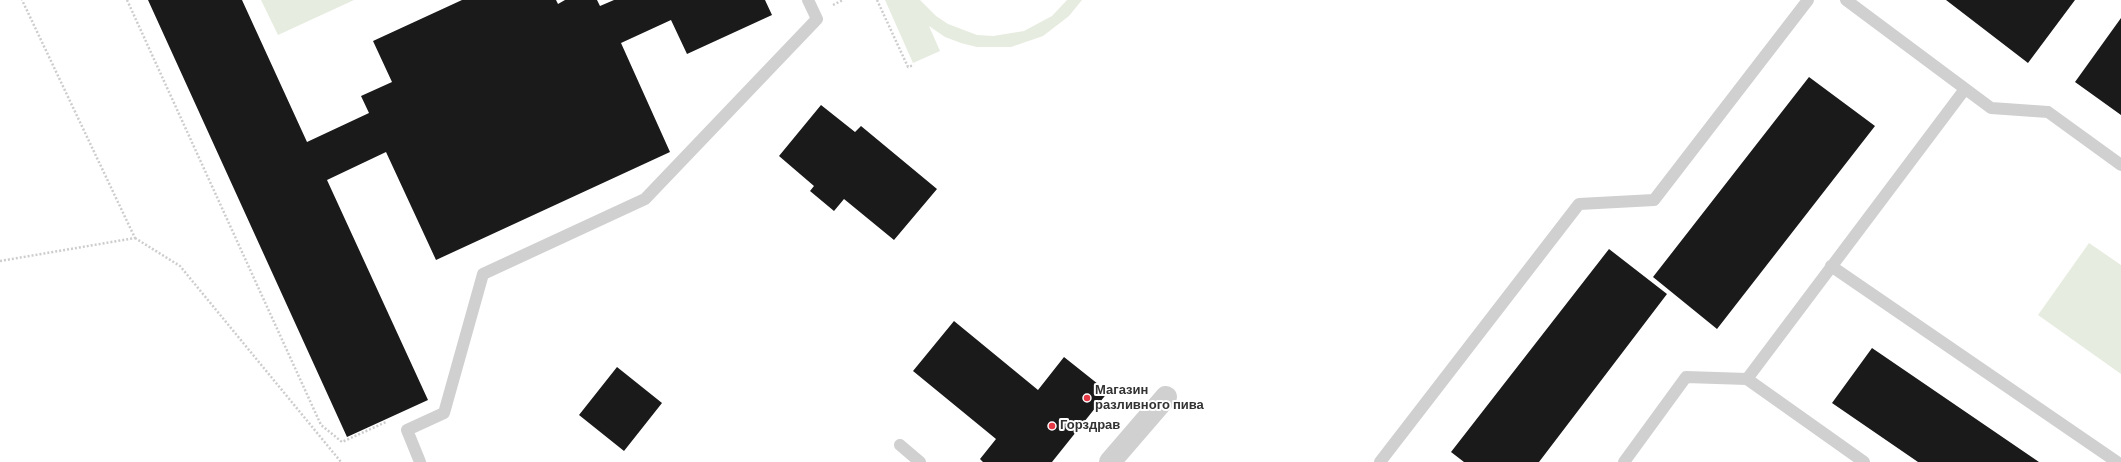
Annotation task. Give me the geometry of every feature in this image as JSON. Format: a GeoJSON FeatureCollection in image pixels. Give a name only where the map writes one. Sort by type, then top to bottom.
{"type":"FeatureCollection","features":[{"type":"Feature","properties":{"kind":"street"},"geometry":{"type":"LineString","coordinates":[[1110,462],[1166,397]]}},
{"type":"Feature","properties":{"kind":"lane"},"geometry":{"type":"LineString","coordinates":[[420,462],[407,430],[444,413],[483,274],[645,198],[816,19],[808,0]]}},
{"type":"Feature","properties":{"kind":"lane"},"geometry":{"type":"LineString","coordinates":[[1380,462],[1578,204],[1654,200],[1808,0]]}},
{"type":"Feature","properties":{"kind":"lane"},"geometry":{"type":"LineString","coordinates":[[1846,0],[1991,108],[2048,112],[2121,165]]}},
{"type":"Feature","properties":{"kind":"lane"},"geometry":{"type":"LineString","coordinates":[[1747,379],[1965,89]]}},
{"type":"Feature","properties":{"kind":"lane"},"geometry":{"type":"LineString","coordinates":[[1831,266],[2117,462]]}},
{"type":"Feature","properties":{"kind":"lane"},"geometry":{"type":"LineString","coordinates":[[1624,462],[1686,377],[1747,379],[1864,462]]}},
{"type":"Feature","properties":{"kind":"lane"},"geometry":{"type":"LineString","coordinates":[[900,445],[920,462]]}},
{"type":"Feature","properties":{"kind":"path"},"geometry":{"type":"LineString","coordinates":[[22,0],[134,238],[180,266],[341,462]]}},
{"type":"Feature","properties":{"kind":"path"},"geometry":{"type":"LineString","coordinates":[[127,0],[321,425],[342,442],[392,419]]}},
{"type":"Feature","properties":{"kind":"path"},"geometry":{"type":"LineString","coordinates":[[877,0],[908,67],[914,64]]}},
{"type":"Feature","properties":{"kind":"path"},"geometry":{"type":"LineString","coordinates":[[0,261],[134,238]]}},
{"type":"Feature","properties":{"kind":"shaded area"},"geometry":{"type":"Polygon","coordinates":[[[261,0],[354,0],[278,35],[261,0]]]}},
{"type":"Feature","properties":{"kind":"shaded area"},"geometry":{"type":"Polygon","coordinates":[[[885,0],[920,0],[936,16],[948,24],[977,35],[993,36],[1024,31],[1052,16],[1067,0],[1082,0],[1069,16],[1043,36],[1011,47],[977,47],[961,43],[945,37],[929,26],[940,51],[913,63],[885,0]]]}},
{"type":"Feature","properties":{"kind":"shaded area"},"geometry":{"type":"Polygon","coordinates":[[[2089,243],[2121,265],[2121,374],[2038,315],[2089,243]]]}},
{"type":"Feature","properties":{"kind":"building"},"geometry":{"type":"Polygon","coordinates":[[[148,0],[242,0],[307,142],[369,113],[361,96],[392,82],[373,41],[462,0],[556,0],[558,4],[565,0],[597,0],[600,6],[614,0],[765,0],[772,15],[687,54],[671,20],[621,43],[670,152],[436,260],[386,152],[327,180],[428,400],[347,437],[148,0]]]}},
{"type":"Feature","properties":{"kind":"building"},"geometry":{"type":"Polygon","coordinates":[[[1946,0],[2075,0],[2028,63],[1946,0]]]}},
{"type":"Feature","properties":{"kind":"building"},"geometry":{"type":"Polygon","coordinates":[[[2121,18],[2121,115],[2075,82],[2121,18]]]}},
{"type":"Feature","properties":{"kind":"building"},"geometry":{"type":"Polygon","coordinates":[[[1809,77],[1875,126],[1717,329],[1653,277],[1809,77]]]}},
{"type":"Feature","properties":{"kind":"building"},"geometry":{"type":"Polygon","coordinates":[[[821,105],[855,132],[861,126],[937,189],[894,240],[844,199],[834,211],[810,191],[814,186],[779,156],[821,105]]]}},
{"type":"Feature","properties":{"kind":"building"},"geometry":{"type":"Polygon","coordinates":[[[1609,249],[1667,294],[1539,462],[1464,462],[1451,452],[1609,249]]]}},
{"type":"Feature","properties":{"kind":"building"},"geometry":{"type":"Polygon","coordinates":[[[954,321],[1038,390],[1064,357],[1108,392],[1052,462],[983,462],[980,459],[996,439],[913,371],[954,321]]]}},
{"type":"Feature","properties":{"kind":"building"},"geometry":{"type":"Polygon","coordinates":[[[1872,348],[2039,462],[1918,462],[1832,403],[1872,348]]]}},
{"type":"Feature","properties":{"kind":"building"},"geometry":{"type":"Polygon","coordinates":[[[617,367],[662,403],[624,451],[579,415],[617,367]]]}},
{"type":"Feature","properties":{"kind":"place","name":"Магазин разливного пива"},"geometry":{"type":"Point","coordinates":[1087,398]}},
{"type":"Feature","properties":{"kind":"place","name":"Горздрав"},"geometry":{"type":"Point","coordinates":[1052,426]}}]}
